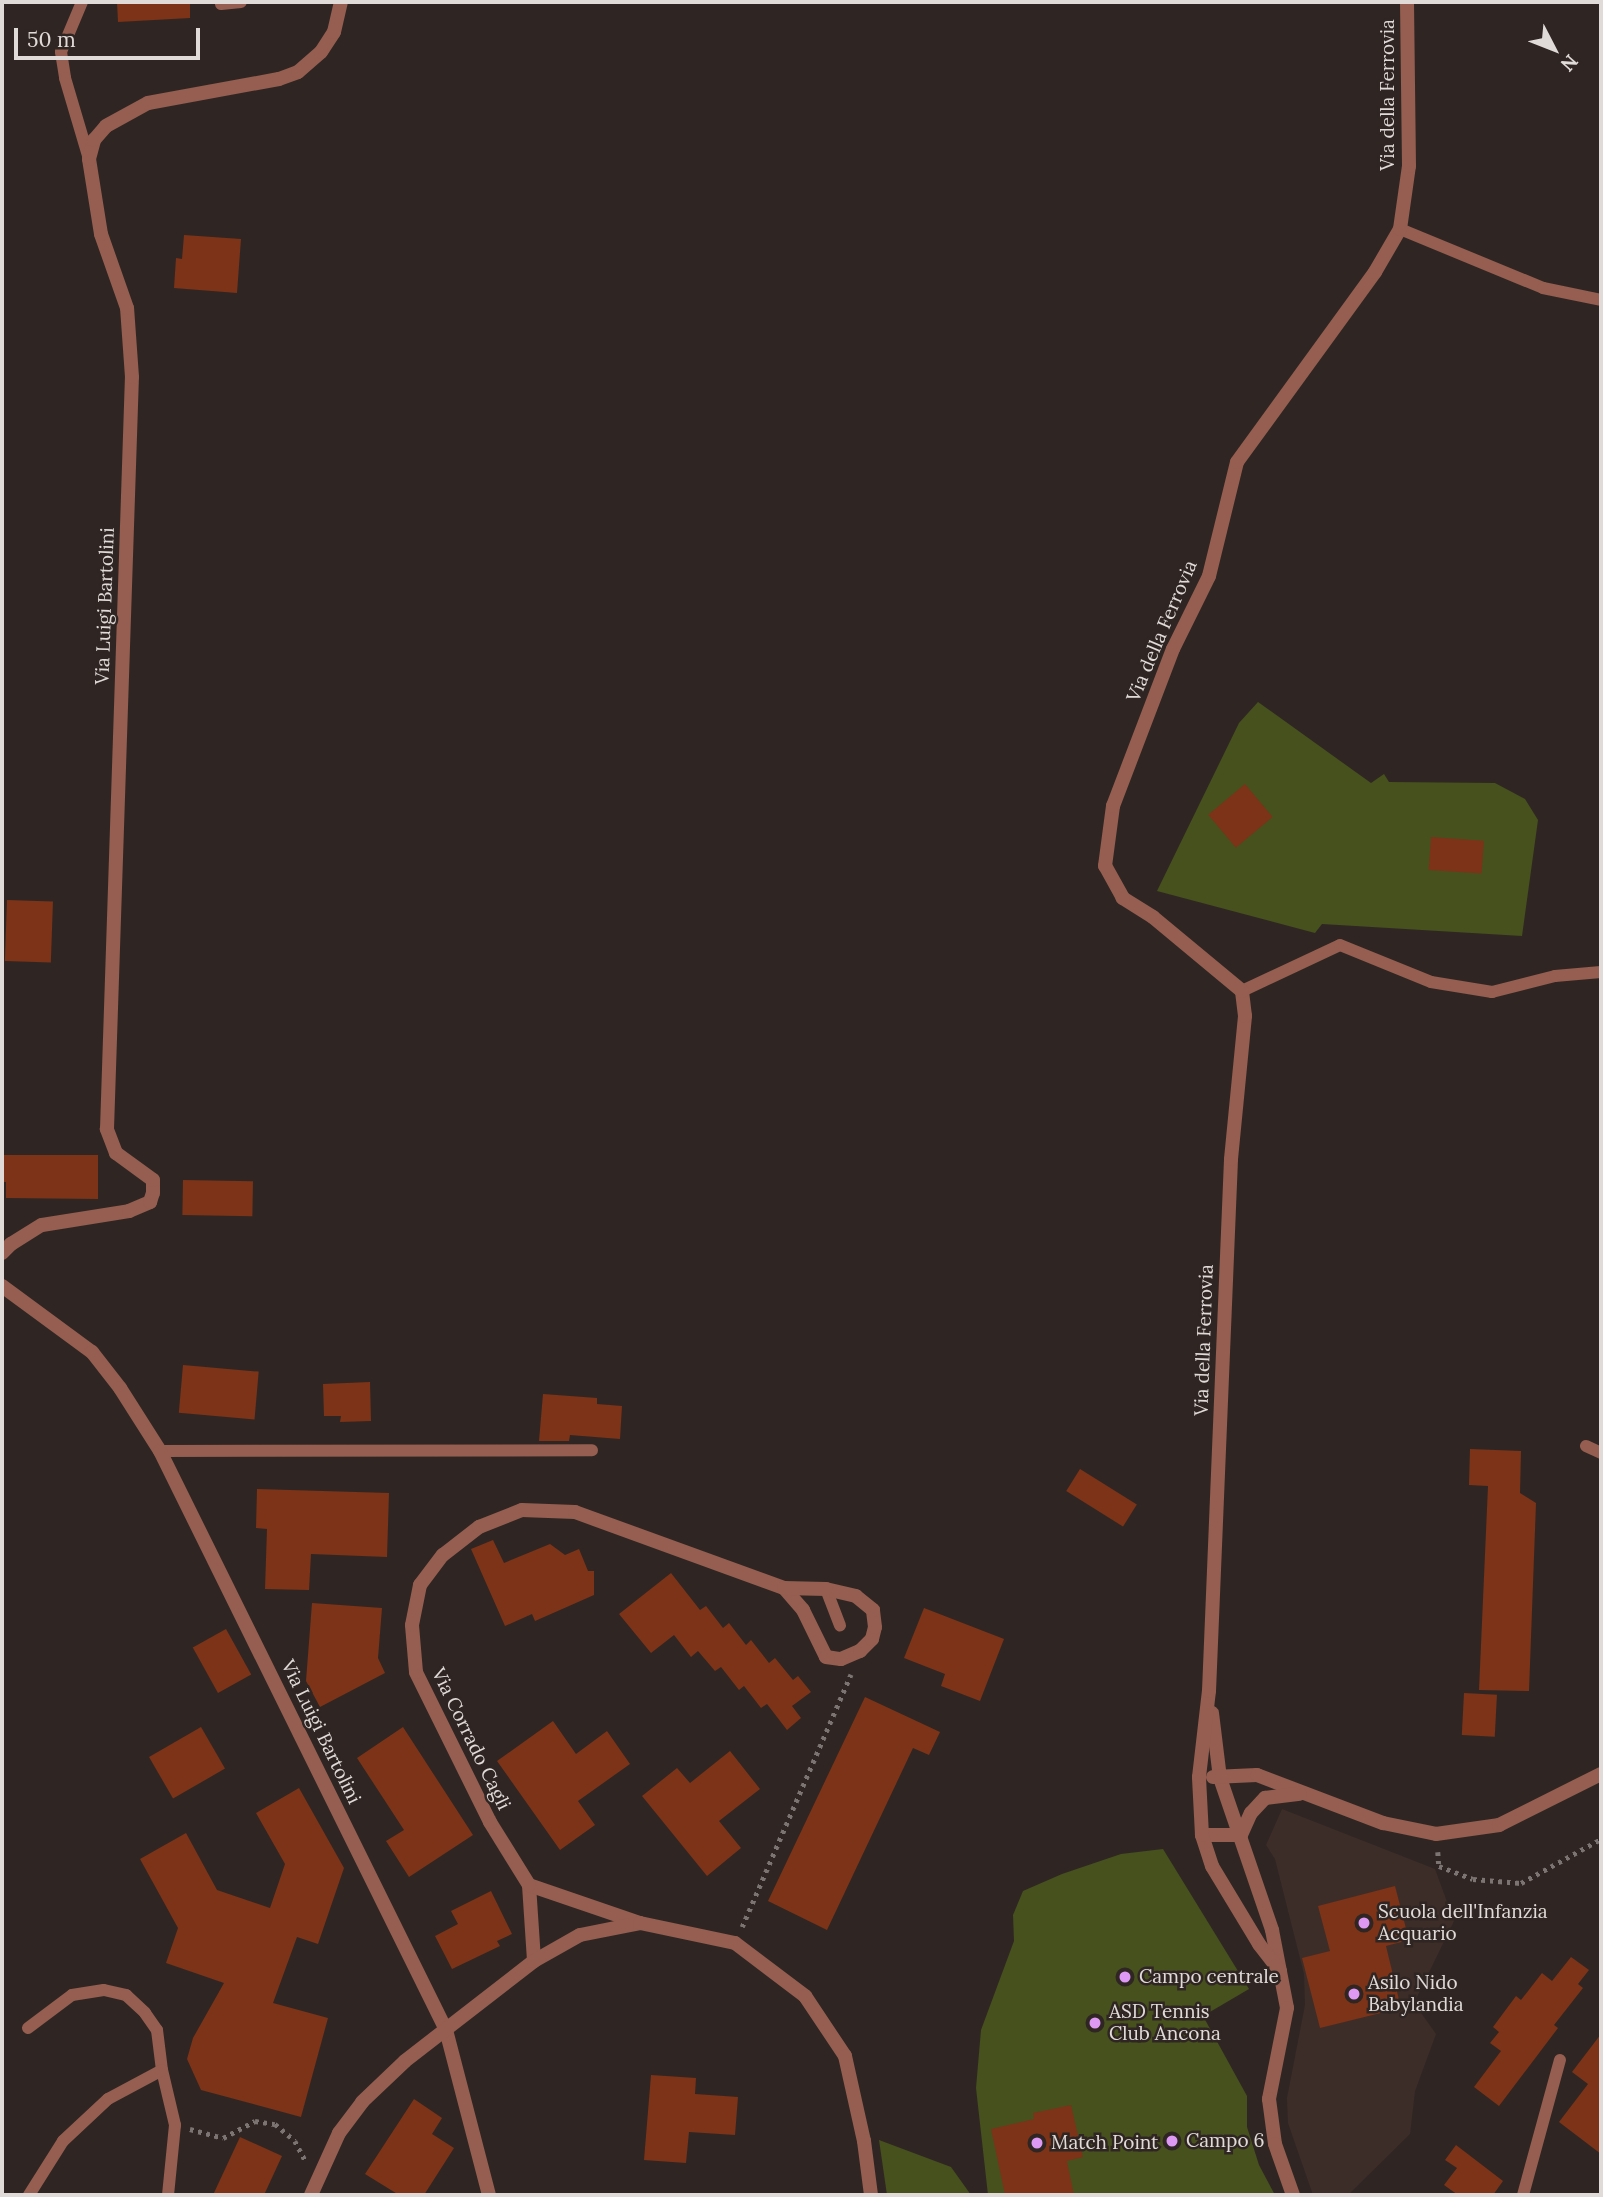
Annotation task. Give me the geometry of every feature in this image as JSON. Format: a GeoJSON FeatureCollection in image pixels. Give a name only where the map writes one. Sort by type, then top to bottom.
{"type":"FeatureCollection","features":[{"type":"Feature","properties":{"kind":"street"},"geometry":{"type":"LineString","coordinates":[[89,159],[94,141],[106,126],[148,103],[279,79],[298,72],[321,52],[334,32],[341,2]]}},
{"type":"Feature","properties":{"kind":"street","name":"Via della Ferrovia"},"geometry":{"type":"LineString","coordinates":[[1280,1971],[1212,1866],[1202,1835],[1199,1777],[1209,1691],[1231,1159],[1245,1016],[1242,991],[1153,917],[1124,898],[1105,866],[1113,806],[1173,649],[1209,576],[1237,462],[1375,272],[1400,229],[1409,166],[1407,2]]}},
{"type":"Feature","properties":{"kind":"street","name":"Via Luigi Bartolini"},"geometry":{"type":"LineString","coordinates":[[2,1253],[11,1244],[42,1225],[129,1211],[150,1202],[153,1193],[153,1180],[116,1153],[107,1129],[132,377],[127,308],[101,233],[89,159]]}},
{"type":"Feature","properties":{"kind":"street","name":"Via Luigi Bartolini"},"geometry":{"type":"LineString","coordinates":[[2,1286],[92,1352],[120,1388],[160,1451],[446,2030],[489,2195]]}},
{"type":"Feature","properties":{"kind":"street","name":"Via Corrado Cagli"},"geometry":{"type":"LineString","coordinates":[[534,1961],[529,1885],[490,1822],[416,1672],[412,1625],[420,1586],[443,1555],[479,1527],[523,1510],[576,1512],[784,1588],[826,1589],[856,1596],[873,1610],[875,1627],[872,1639],[860,1651]]}},
{"type":"Feature","properties":{"kind":"street"},"geometry":{"type":"LineString","coordinates":[[784,1588],[803,1610],[826,1657],[841,1659],[860,1651]]}},
{"type":"Feature","properties":{"kind":"street","name":"Via della Ferrovia"},"geometry":{"type":"LineString","coordinates":[[1209,1691],[1220,1778],[1272,1930],[1287,2008],[1269,2099],[1275,2144],[1293,2195]]}},
{"type":"Feature","properties":{"kind":"street"},"geometry":{"type":"LineString","coordinates":[[1199,1777],[1257,1775],[1301,1794],[1383,1822],[1436,1834],[1477,1830],[1520,1817],[1601,1774]]}},
{"type":"Feature","properties":{"kind":"street"},"geometry":{"type":"LineString","coordinates":[[1202,1835],[1241,1836],[1251,1813],[1265,1798],[1301,1794]]}},
{"type":"Feature","properties":{"kind":"street"},"geometry":{"type":"LineString","coordinates":[[529,1885],[640,1923],[735,1943],[805,1996],[845,2056],[864,2141],[870,2195]]}},
{"type":"Feature","properties":{"kind":"street"},"geometry":{"type":"LineString","coordinates":[[311,2195],[339,2133],[362,2102],[405,2061],[534,1961],[580,1935],[640,1923]]}},
{"type":"Feature","properties":{"kind":"lane"},"geometry":{"type":"LineString","coordinates":[[82,2],[61,52],[65,78],[89,159]]}},
{"type":"Feature","properties":{"kind":"lane"},"geometry":{"type":"LineString","coordinates":[[221,4],[241,2]]}},
{"type":"Feature","properties":{"kind":"lane"},"geometry":{"type":"LineString","coordinates":[[1400,229],[1543,288],[1601,300]]}},
{"type":"Feature","properties":{"kind":"lane"},"geometry":{"type":"LineString","coordinates":[[1242,991],[1340,945],[1431,982],[1492,992],[1555,976],[1601,972]]}},
{"type":"Feature","properties":{"kind":"lane"},"geometry":{"type":"LineString","coordinates":[[1586,1446],[1601,1453]]}},
{"type":"Feature","properties":{"kind":"lane"},"geometry":{"type":"LineString","coordinates":[[160,1451],[592,1450]]}},
{"type":"Feature","properties":{"kind":"lane"},"geometry":{"type":"LineString","coordinates":[[826,1589],[840,1625]]}},
{"type":"Feature","properties":{"kind":"lane"},"geometry":{"type":"LineString","coordinates":[[28,2028],[72,1995],[104,1990],[126,1995],[157,2030],[162,2070],[175,2125],[168,2195]]}},
{"type":"Feature","properties":{"kind":"lane"},"geometry":{"type":"LineString","coordinates":[[1524,2195],[1560,2060]]}},
{"type":"Feature","properties":{"kind":"lane"},"geometry":{"type":"LineString","coordinates":[[29,2195],[63,2141],[108,2099],[162,2070]]}},
{"type":"Feature","properties":{"kind":"path"},"geometry":{"type":"LineString","coordinates":[[735,1943],[860,1651]]}},
{"type":"Feature","properties":{"kind":"path"},"geometry":{"type":"LineString","coordinates":[[1436,1834],[1439,1866],[1473,1879],[1521,1883],[1601,1839]]}},
{"type":"Feature","properties":{"kind":"path"},"geometry":{"type":"LineString","coordinates":[[175,2125],[223,2138],[255,2121],[275,2124],[295,2141],[303,2161]]}},
{"type":"Feature","properties":{"kind":"shaded area"},"geometry":{"type":"Polygon","coordinates":[[[1282,1809],[1435,1869],[1454,1921],[1414,2003],[1436,2034],[1415,2091],[1410,2134],[1348,2195],[1313,2195],[1288,2123],[1287,2098],[1305,2005],[1304,1974],[1275,1859],[1266,1845],[1282,1809]]]}},
{"type":"Feature","properties":{"kind":"green space"},"geometry":{"type":"Polygon","coordinates":[[[1258,702],[1371,783],[1384,774],[1389,782],[1495,783],[1525,799],[1538,820],[1522,936],[1322,924],[1315,933],[1157,891],[1239,723],[1258,702]]]}},
{"type":"Feature","properties":{"kind":"green space","name":"ASD Tennis Club Ancona"},"geometry":{"type":"Polygon","coordinates":[[[1163,1849],[1249,1989],[1203,2016],[1247,2096],[1247,2127],[1259,2165],[1275,2195],[988,2195],[976,2088],[981,2030],[1014,1941],[1013,1915],[1023,1891],[1062,1874],[1121,1854],[1163,1849]]]}},
{"type":"Feature","properties":{"kind":"green space"},"geometry":{"type":"Polygon","coordinates":[[[879,2140],[951,2167],[971,2195],[887,2195],[879,2140]]]}},
{"type":"Feature","properties":{"kind":"building"},"geometry":{"type":"Polygon","coordinates":[[[117,2],[190,2],[190,18],[118,22],[117,2]]]}},
{"type":"Feature","properties":{"kind":"building"},"geometry":{"type":"Polygon","coordinates":[[[184,235],[241,239],[237,293],[174,288],[176,258],[182,259],[184,235]]]}},
{"type":"Feature","properties":{"kind":"building"},"geometry":{"type":"Polygon","coordinates":[[[1245,784],[1273,817],[1236,848],[1208,815],[1245,784]]]}},
{"type":"Feature","properties":{"kind":"building"},"geometry":{"type":"Polygon","coordinates":[[[1431,837],[1484,841],[1482,874],[1429,870],[1431,837]]]}},
{"type":"Feature","properties":{"kind":"building"},"geometry":{"type":"Polygon","coordinates":[[[7,900],[53,902],[51,963],[5,961],[7,900]]]}},
{"type":"Feature","properties":{"kind":"building"},"geometry":{"type":"Polygon","coordinates":[[[2,1155],[98,1155],[98,1199],[6,1198],[6,1182],[2,1182],[2,1155]]]}},
{"type":"Feature","properties":{"kind":"building"},"geometry":{"type":"Polygon","coordinates":[[[183,1180],[253,1181],[252,1216],[182,1215],[183,1180]]]}},
{"type":"Feature","properties":{"kind":"building"},"geometry":{"type":"Polygon","coordinates":[[[183,1365],[259,1372],[255,1419],[179,1413],[183,1365]]]}},
{"type":"Feature","properties":{"kind":"building"},"geometry":{"type":"Polygon","coordinates":[[[370,1382],[371,1421],[340,1422],[341,1416],[324,1416],[323,1384],[370,1382]]]}},
{"type":"Feature","properties":{"kind":"building"},"geometry":{"type":"Polygon","coordinates":[[[543,1394],[597,1398],[597,1404],[622,1406],[620,1439],[570,1435],[569,1441],[539,1441],[543,1394]]]}},
{"type":"Feature","properties":{"kind":"building"},"geometry":{"type":"Polygon","coordinates":[[[1470,1449],[1521,1451],[1520,1493],[1536,1503],[1529,1691],[1479,1690],[1488,1486],[1469,1485],[1470,1449]]]}},
{"type":"Feature","properties":{"kind":"building"},"geometry":{"type":"Polygon","coordinates":[[[1080,1469],[1137,1505],[1123,1527],[1066,1491],[1080,1469]]]}},
{"type":"Feature","properties":{"kind":"building"},"geometry":{"type":"Polygon","coordinates":[[[257,1489],[389,1493],[387,1557],[311,1554],[309,1590],[265,1589],[267,1529],[256,1528],[257,1489]]]}},
{"type":"Feature","properties":{"kind":"building"},"geometry":{"type":"Polygon","coordinates":[[[493,1540],[504,1563],[550,1544],[565,1555],[579,1549],[588,1571],[594,1571],[594,1595],[535,1621],[532,1614],[505,1626],[471,1549],[493,1540]]]}},
{"type":"Feature","properties":{"kind":"building"},"geometry":{"type":"Polygon","coordinates":[[[671,1573],[700,1610],[706,1606],[723,1628],[729,1623],[746,1645],[751,1640],[769,1663],[775,1658],[793,1680],[798,1676],[811,1692],[792,1706],[801,1718],[787,1730],[767,1704],[761,1708],[744,1686],[739,1690],[721,1667],[715,1671],[698,1651],[691,1657],[674,1635],[651,1653],[619,1614],[671,1573]]]}},
{"type":"Feature","properties":{"kind":"building"},"geometry":{"type":"Polygon","coordinates":[[[312,1603],[382,1608],[378,1658],[385,1673],[320,1707],[306,1681],[312,1603]]]}},
{"type":"Feature","properties":{"kind":"building"},"geometry":{"type":"Polygon","coordinates":[[[924,1608],[1004,1639],[980,1701],[941,1686],[945,1674],[904,1658],[924,1608]]]}},
{"type":"Feature","properties":{"kind":"building"},"geometry":{"type":"Polygon","coordinates":[[[226,1629],[251,1674],[218,1693],[193,1647],[226,1629]]]}},
{"type":"Feature","properties":{"kind":"building"},"geometry":{"type":"Polygon","coordinates":[[[1464,1693],[1497,1695],[1495,1737],[1462,1735],[1464,1693]]]}},
{"type":"Feature","properties":{"kind":"building"},"geometry":{"type":"Polygon","coordinates":[[[865,1697],[940,1732],[929,1755],[913,1748],[827,1930],[768,1901],[865,1697]]]}},
{"type":"Feature","properties":{"kind":"building"},"geometry":{"type":"Polygon","coordinates":[[[553,1721],[576,1754],[607,1731],[630,1764],[578,1801],[595,1825],[560,1850],[497,1761],[553,1721]]]}},
{"type":"Feature","properties":{"kind":"building"},"geometry":{"type":"Polygon","coordinates":[[[201,1727],[225,1769],[173,1799],[149,1757],[201,1727]]]}},
{"type":"Feature","properties":{"kind":"building"},"geometry":{"type":"Polygon","coordinates":[[[403,1727],[473,1835],[409,1877],[386,1841],[404,1830],[357,1758],[403,1727]]]}},
{"type":"Feature","properties":{"kind":"building"},"geometry":{"type":"Polygon","coordinates":[[[730,1751],[760,1789],[719,1821],[741,1848],[707,1876],[642,1796],[677,1768],[690,1783],[730,1751]]]}},
{"type":"Feature","properties":{"kind":"building"},"geometry":{"type":"Polygon","coordinates":[[[299,1788],[344,1868],[318,1944],[297,1937],[273,2003],[328,2018],[301,2117],[201,2090],[187,2059],[193,2038],[224,1983],[166,1963],[178,1928],[140,1859],[186,1833],[217,1890],[270,1908],[285,1864],[256,1813],[299,1788]]]}},
{"type":"Feature","properties":{"kind":"building"},"geometry":{"type":"Polygon","coordinates":[[[1395,1886],[1409,1940],[1386,1946],[1401,2008],[1320,2028],[1302,1958],[1330,1951],[1318,1906],[1395,1886]]]}},
{"type":"Feature","properties":{"kind":"building"},"geometry":{"type":"Polygon","coordinates":[[[491,1891],[512,1934],[497,1941],[500,1946],[452,1969],[435,1936],[458,1924],[451,1911],[491,1891]]]}},
{"type":"Feature","properties":{"kind":"building"},"geometry":{"type":"Polygon","coordinates":[[[1571,1957],[1589,1970],[1578,1984],[1583,1988],[1554,2025],[1558,2028],[1499,2106],[1474,2087],[1501,2051],[1490,2043],[1499,2032],[1493,2027],[1516,1996],[1521,2000],[1542,1973],[1552,1981],[1571,1957]]]}},
{"type":"Feature","properties":{"kind":"building"},"geometry":{"type":"Polygon","coordinates":[[[1601,2034],[1601,2154],[1559,2122],[1588,2084],[1572,2072],[1601,2034]]]}},
{"type":"Feature","properties":{"kind":"building"},"geometry":{"type":"Polygon","coordinates":[[[651,2075],[696,2078],[695,2094],[738,2097],[735,2135],[689,2132],[686,2163],[644,2160],[651,2075]]]}},
{"type":"Feature","properties":{"kind":"building"},"geometry":{"type":"Polygon","coordinates":[[[414,2099],[442,2118],[432,2134],[454,2148],[424,2195],[399,2195],[365,2174],[414,2099]]]}},
{"type":"Feature","properties":{"kind":"building","name":"Match Point"},"geometry":{"type":"Polygon","coordinates":[[[1071,2105],[1083,2157],[1067,2161],[1074,2195],[1005,2195],[991,2129],[1034,2119],[1033,2113],[1071,2105]]]}},
{"type":"Feature","properties":{"kind":"building"},"geometry":{"type":"Polygon","coordinates":[[[240,2137],[282,2156],[264,2195],[213,2195],[240,2137]]]}},
{"type":"Feature","properties":{"kind":"building"},"geometry":{"type":"Polygon","coordinates":[[[1456,2145],[1503,2181],[1493,2195],[1458,2195],[1444,2185],[1457,2168],[1445,2160],[1456,2145]]]}},
{"type":"Feature","properties":{"kind":"place","name":"Scuola dell'Infanzia Acquario"},"geometry":{"type":"Point","coordinates":[1364,1923]}},
{"type":"Feature","properties":{"kind":"place","name":"Campo centrale"},"geometry":{"type":"Point","coordinates":[1125,1977]}},
{"type":"Feature","properties":{"kind":"place","name":"Asilo Nido Babylandia"},"geometry":{"type":"Point","coordinates":[1354,1994]}},
{"type":"Feature","properties":{"kind":"place","name":"ASD Tennis Club Ancona"},"geometry":{"type":"Point","coordinates":[1095,2023]}},
{"type":"Feature","properties":{"kind":"place","name":"Campo 6"},"geometry":{"type":"Point","coordinates":[1172,2141]}},
{"type":"Feature","properties":{"kind":"place","name":"Match Point"},"geometry":{"type":"Point","coordinates":[1037,2143]}}]}
